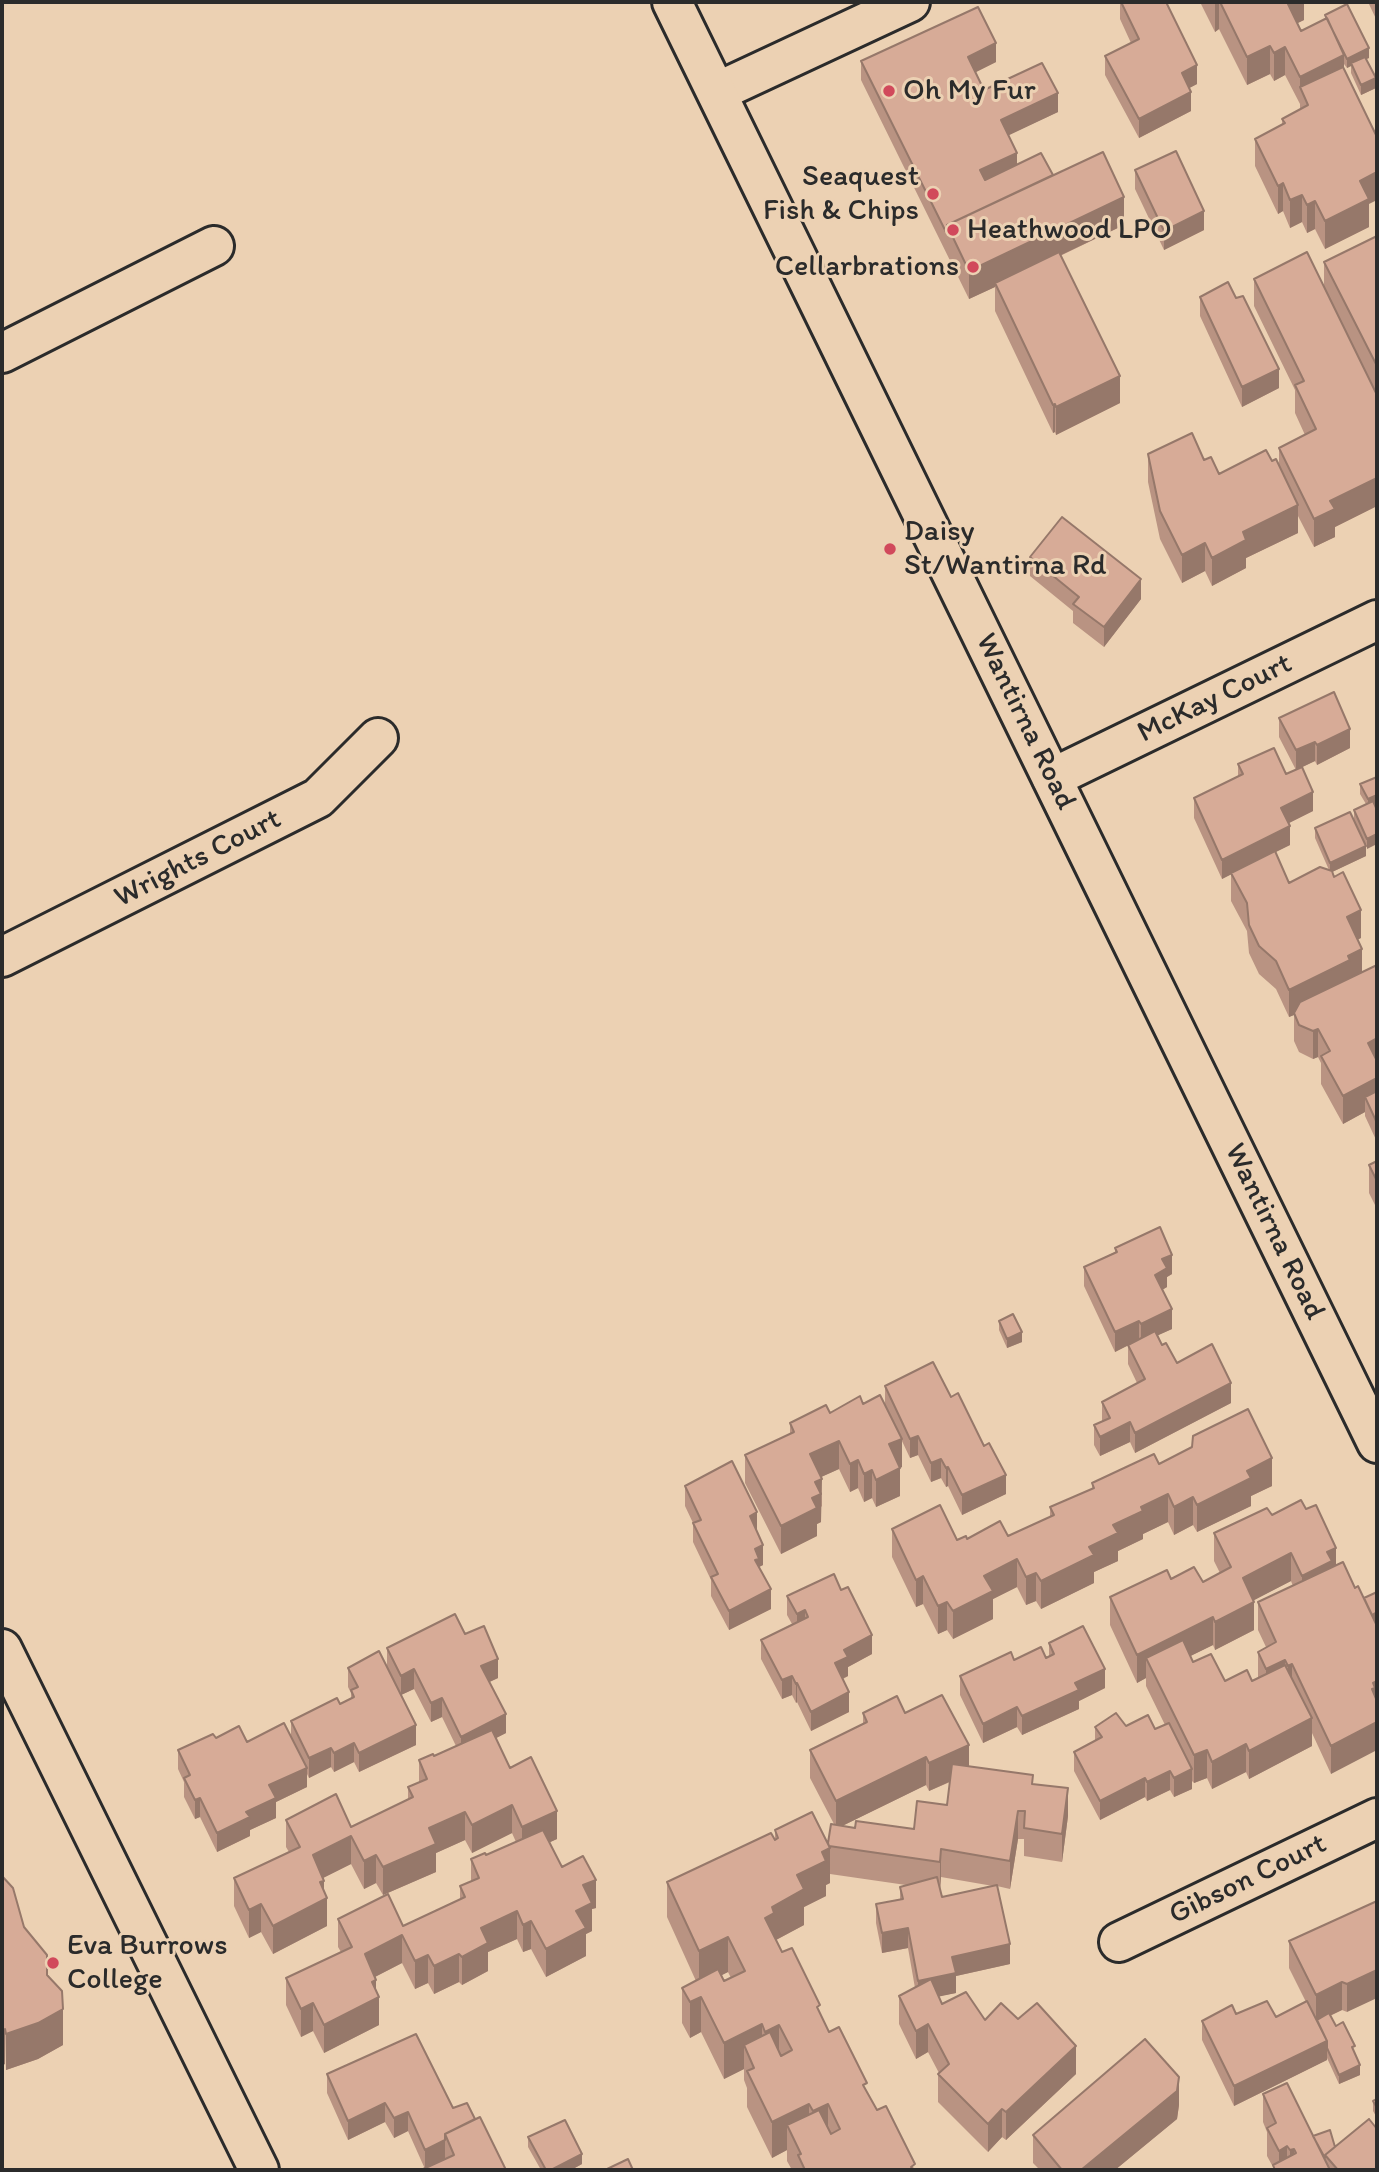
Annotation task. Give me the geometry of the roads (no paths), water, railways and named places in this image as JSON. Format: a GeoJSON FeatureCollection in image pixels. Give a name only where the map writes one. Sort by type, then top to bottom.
{"type":"FeatureCollection","features":[{"type":"Feature","properties":{"kind":"street","name":"Wantirna Road"},"geometry":{"type":"LineString","coordinates":[[672,2],[1377,1444]]}},
{"type":"Feature","properties":{"kind":"street"},"geometry":{"type":"LineString","coordinates":[[717,92],[910,2]]}},
{"type":"Feature","properties":{"kind":"street"},"geometry":{"type":"LineString","coordinates":[[2,353],[214,246]]}},
{"type":"Feature","properties":{"kind":"street","name":"McKay Court"},"geometry":{"type":"LineString","coordinates":[[1052,778],[1377,620]]}},
{"type":"Feature","properties":{"kind":"street","name":"Wrights Court"},"geometry":{"type":"LineString","coordinates":[[2,957],[318,798],[378,738]]}},
{"type":"Feature","properties":{"kind":"street"},"geometry":{"type":"LineString","coordinates":[[2,1649],[259,2170]]}},
{"type":"Feature","properties":{"kind":"street","name":"Gibson Court"},"geometry":{"type":"LineString","coordinates":[[1119,1942],[1377,1818]]}},
{"type":"Feature","properties":{"kind":"place","name":"Oh My Fur"},"geometry":{"type":"Point","coordinates":[889,91]}},
{"type":"Feature","properties":{"kind":"place","name":"Seaquest Fish & Chips"},"geometry":{"type":"Point","coordinates":[933,194]}},
{"type":"Feature","properties":{"kind":"place","name":"Heathwood LPO"},"geometry":{"type":"Point","coordinates":[953,230]}},
{"type":"Feature","properties":{"kind":"place","name":"Cellarbrations"},"geometry":{"type":"Point","coordinates":[973,267]}},
{"type":"Feature","properties":{"kind":"place","name":"Daisy St/Wantirna Rd"},"geometry":{"type":"Point","coordinates":[890,549]}},
{"type":"Feature","properties":{"kind":"place","name":"Eva Burrows College"},"geometry":{"type":"Point","coordinates":[53,1963]}}]}
